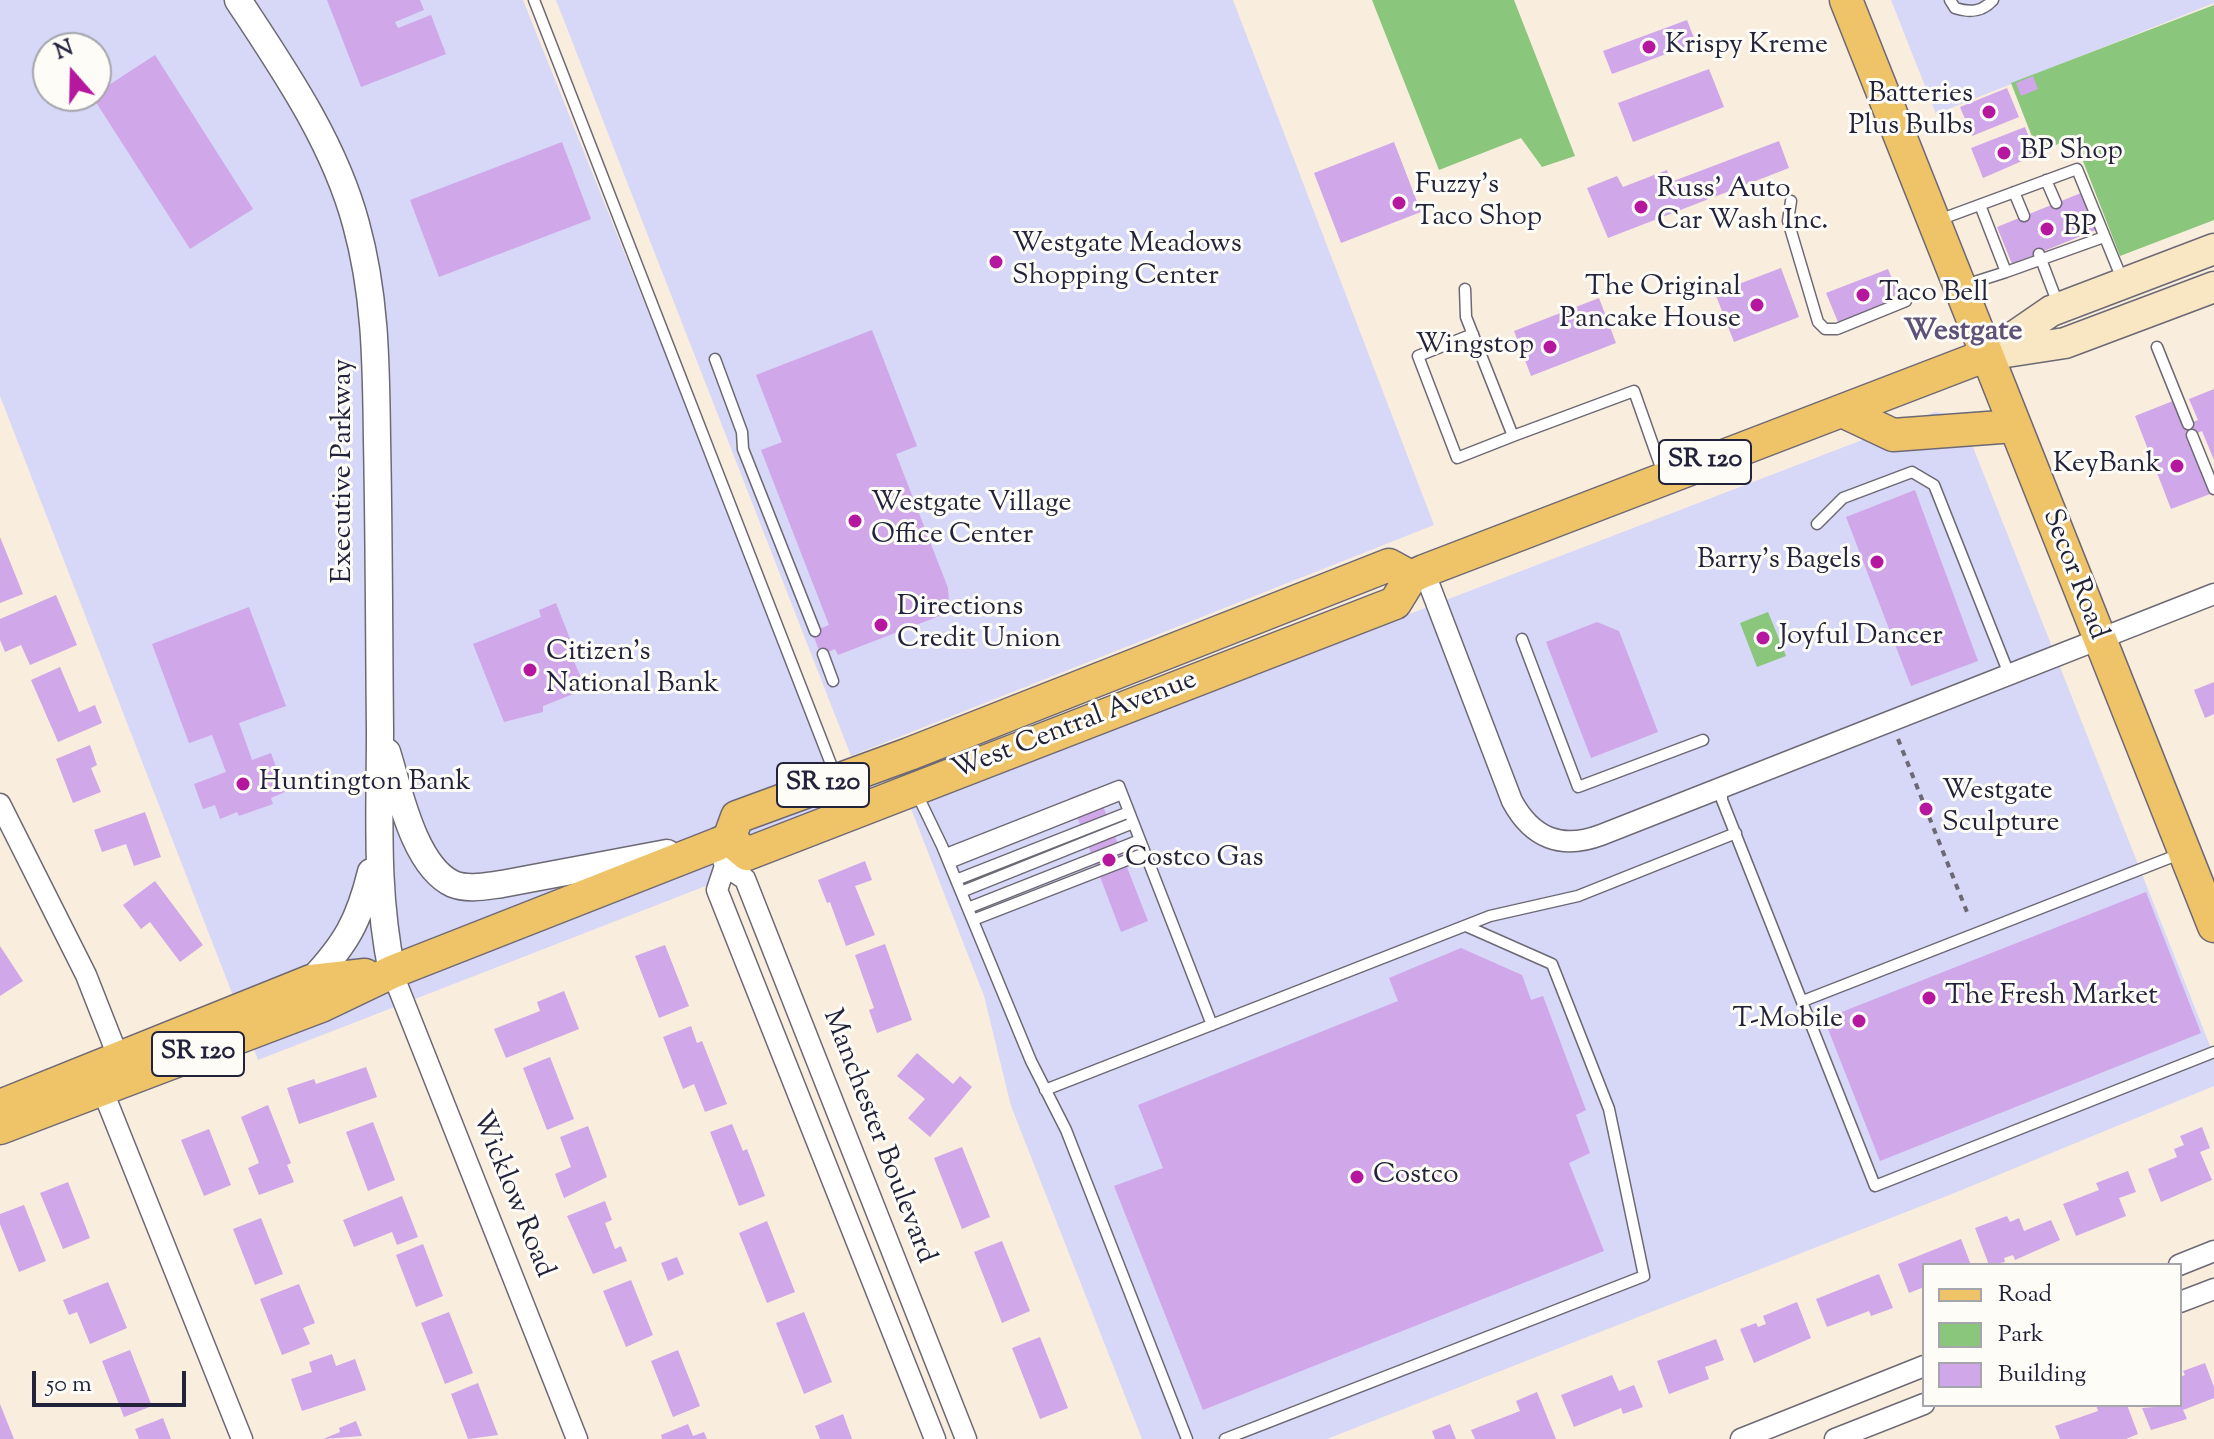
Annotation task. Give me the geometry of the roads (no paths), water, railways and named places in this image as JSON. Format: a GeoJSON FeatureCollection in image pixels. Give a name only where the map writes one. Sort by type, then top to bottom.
{"type":"FeatureCollection","features":[{"type":"Feature","properties":{"kind":"main road","name":"Secor Road"},"geometry":{"type":"LineString","coordinates":[[1846,0],[2214,926]]}},
{"type":"Feature","properties":{"kind":"main road","name":"West Central Avenue"},"geometry":{"type":"LineString","coordinates":[[0,1106],[321,1006],[392,972],[724,850],[747,854],[915,789],[1395,603],[1418,574],[1987,355],[2060,307],[2214,249]]}},
{"type":"Feature","properties":{"kind":"main road","name":"West Central Avenue"},"geometry":{"type":"LineString","coordinates":[[1987,355],[2065,343],[2214,287]]}},
{"type":"Feature","properties":{"kind":"main road"},"geometry":{"type":"LineString","coordinates":[[1842,411],[1893,435],[2015,426]]}},
{"type":"Feature","properties":{"kind":"main road","name":"West Central Avenue"},"geometry":{"type":"LineString","coordinates":[[724,850],[737,817],[1389,565],[1418,574]]}},
{"type":"Feature","properties":{"kind":"main road"},"geometry":{"type":"LineString","coordinates":[[915,789],[917,767],[1070,708],[1075,688]]}},
{"type":"Feature","properties":{"kind":"main road","name":"West Central Avenue"},"geometry":{"type":"LineString","coordinates":[[0,1128],[311,981],[392,972]]}},
{"type":"Feature","properties":{"kind":"street","name":"Executive Parkway"},"geometry":{"type":"LineString","coordinates":[[238,0],[301,98],[328,150],[356,222],[370,282],[375,321],[380,731],[377,849],[381,915],[392,972]]}},
{"type":"Feature","properties":{"kind":"street"},"geometry":{"type":"LineString","coordinates":[[1418,574],[1512,801],[1534,832],[1549,839],[1584,841],[2214,594]]}},
{"type":"Feature","properties":{"kind":"street"},"geometry":{"type":"LineString","coordinates":[[380,731],[422,852],[437,873],[454,884],[476,888],[724,850]]}},
{"type":"Feature","properties":{"kind":"street"},"geometry":{"type":"LineString","coordinates":[[0,804],[86,975],[110,1074],[242,1439]]}},
{"type":"Feature","properties":{"kind":"street"},"geometry":{"type":"LineString","coordinates":[[311,981],[342,948],[364,902],[377,849]]}},
{"type":"Feature","properties":{"kind":"street","name":"Manchester Boulevard"},"geometry":{"type":"LineString","coordinates":[[724,850],[717,890],[935,1439]]}},
{"type":"Feature","properties":{"kind":"street","name":"Manchester Boulevard"},"geometry":{"type":"LineString","coordinates":[[724,850],[745,879],[966,1439]]}},
{"type":"Feature","properties":{"kind":"street","name":"Wicklow Road"},"geometry":{"type":"LineString","coordinates":[[392,972],[577,1439]]}},
{"type":"Feature","properties":{"kind":"street"},"geometry":{"type":"LineString","coordinates":[[2182,1264],[2214,1251]]}},
{"type":"Feature","properties":{"kind":"street"},"geometry":{"type":"LineString","coordinates":[[2182,1301],[2214,1289]]}},
{"type":"Feature","properties":{"kind":"street"},"geometry":{"type":"LineString","coordinates":[[1741,1439],[1922,1367]]}},
{"type":"Feature","properties":{"kind":"street"},"geometry":{"type":"LineString","coordinates":[[1835,1439],[1922,1405]]}},
{"type":"Feature","properties":{"kind":"lane"},"geometry":{"type":"LineString","coordinates":[[534,0],[837,780]]}},
{"type":"Feature","properties":{"kind":"lane"},"geometry":{"type":"LineString","coordinates":[[1950,0],[1955,8],[1973,11],[1986,8],[1993,0]]}},
{"type":"Feature","properties":{"kind":"lane"},"geometry":{"type":"LineString","coordinates":[[1934,221],[2077,169],[2123,283]]}},
{"type":"Feature","properties":{"kind":"lane"},"geometry":{"type":"LineString","coordinates":[[2046,180],[2056,203]]}},
{"type":"Feature","properties":{"kind":"lane"},"geometry":{"type":"LineString","coordinates":[[2014,192],[2024,216]]}},
{"type":"Feature","properties":{"kind":"lane"},"geometry":{"type":"LineString","coordinates":[[1791,201],[1788,221],[1818,322],[1825,329],[1837,329],[1906,301]]}},
{"type":"Feature","properties":{"kind":"lane"},"geometry":{"type":"LineString","coordinates":[[1980,205],[2006,272]]}},
{"type":"Feature","properties":{"kind":"lane"},"geometry":{"type":"LineString","coordinates":[[1960,287],[2072,245],[2104,237]]}},
{"type":"Feature","properties":{"kind":"lane"},"geometry":{"type":"LineString","coordinates":[[2040,257],[2060,307]]}},
{"type":"Feature","properties":{"kind":"lane"},"geometry":{"type":"LineString","coordinates":[[1465,289],[1466,317],[1513,436]]}},
{"type":"Feature","properties":{"kind":"lane"},"geometry":{"type":"LineString","coordinates":[[1473,334],[1418,356],[1457,458],[1634,391],[1664,478]]}},
{"type":"Feature","properties":{"kind":"lane"},"geometry":{"type":"LineString","coordinates":[[2157,347],[2188,424]]}},
{"type":"Feature","properties":{"kind":"lane"},"geometry":{"type":"LineString","coordinates":[[715,359],[742,432],[743,449],[815,631]]}},
{"type":"Feature","properties":{"kind":"lane"},"geometry":{"type":"LineString","coordinates":[[2192,435],[2214,489]]}},
{"type":"Feature","properties":{"kind":"lane"},"geometry":{"type":"LineString","coordinates":[[1817,524],[1843,498],[1912,472],[1934,485],[2009,674]]}},
{"type":"Feature","properties":{"kind":"lane"},"geometry":{"type":"LineString","coordinates":[[1522,639],[1578,787],[1703,740]]}},
{"type":"Feature","properties":{"kind":"lane"},"geometry":{"type":"LineString","coordinates":[[823,654],[833,681]]}},
{"type":"Feature","properties":{"kind":"lane"},"geometry":{"type":"LineString","coordinates":[[947,858],[1119,786],[1212,1025]]}},
{"type":"Feature","properties":{"kind":"lane"},"geometry":{"type":"LineString","coordinates":[[1722,787],[1722,800],[1875,1186],[2214,1052]]}},
{"type":"Feature","properties":{"kind":"lane"},"geometry":{"type":"LineString","coordinates":[[915,789],[1045,1090],[1066,1130],[1187,1439]]}},
{"type":"Feature","properties":{"kind":"lane"},"geometry":{"type":"LineString","coordinates":[[956,880],[1131,817]]}},
{"type":"Feature","properties":{"kind":"lane"},"geometry":{"type":"LineString","coordinates":[[961,892],[1131,817]]}},
{"type":"Feature","properties":{"kind":"lane"},"geometry":{"type":"LineString","coordinates":[[1045,1090],[1490,916],[1578,896],[1736,833]]}},
{"type":"Feature","properties":{"kind":"lane"},"geometry":{"type":"LineString","coordinates":[[968,908],[1140,840]]}},
{"type":"Feature","properties":{"kind":"lane"},"geometry":{"type":"LineString","coordinates":[[973,920],[1145,853]]}},
{"type":"Feature","properties":{"kind":"lane"},"geometry":{"type":"LineString","coordinates":[[1803,1001],[2184,853]]}},
{"type":"Feature","properties":{"kind":"lane"},"geometry":{"type":"LineString","coordinates":[[1225,1439],[1644,1276],[1609,1109],[1552,964],[1466,926]]}},
{"type":"Feature","properties":{"kind":"place","name":"Krispy Kreme"},"geometry":{"type":"Point","coordinates":[1649,47]}},
{"type":"Feature","properties":{"kind":"place","name":"Batteries Plus Bulbs"},"geometry":{"type":"Point","coordinates":[1989,112]}},
{"type":"Feature","properties":{"kind":"place","name":"BP Shop"},"geometry":{"type":"Point","coordinates":[2004,153]}},
{"type":"Feature","properties":{"kind":"place","name":"Fuzzy's Taco Shop"},"geometry":{"type":"Point","coordinates":[1399,203]}},
{"type":"Feature","properties":{"kind":"place","name":"Russ' Auto Car Wash Inc."},"geometry":{"type":"Point","coordinates":[1641,207]}},
{"type":"Feature","properties":{"kind":"place","name":"BP"},"geometry":{"type":"Point","coordinates":[2047,229]}},
{"type":"Feature","properties":{"kind":"place","name":"Westgate Meadows Shopping Center"},"geometry":{"type":"Point","coordinates":[996,262]}},
{"type":"Feature","properties":{"kind":"place","name":"Taco Bell"},"geometry":{"type":"Point","coordinates":[1863,295]}},
{"type":"Feature","properties":{"kind":"place","name":"The Original Pancake House"},"geometry":{"type":"Point","coordinates":[1757,305]}},
{"type":"Feature","properties":{"kind":"place","name":"Wingstop"},"geometry":{"type":"Point","coordinates":[1550,347]}},
{"type":"Feature","properties":{"kind":"place","name":"KeyBank"},"geometry":{"type":"Point","coordinates":[2177,466]}},
{"type":"Feature","properties":{"kind":"place","name":"Westgate Village Office Center"},"geometry":{"type":"Point","coordinates":[855,521]}},
{"type":"Feature","properties":{"kind":"place","name":"Barry's Bagels"},"geometry":{"type":"Point","coordinates":[1877,562]}},
{"type":"Feature","properties":{"kind":"place","name":"Directions Credit Union"},"geometry":{"type":"Point","coordinates":[881,625]}},
{"type":"Feature","properties":{"kind":"place","name":"Joyful Dancer"},"geometry":{"type":"Point","coordinates":[1763,638]}},
{"type":"Feature","properties":{"kind":"place","name":"Citizen's National Bank"},"geometry":{"type":"Point","coordinates":[530,670]}},
{"type":"Feature","properties":{"kind":"place","name":"Huntington Bank"},"geometry":{"type":"Point","coordinates":[243,784]}},
{"type":"Feature","properties":{"kind":"place","name":"Westgate Sculpture"},"geometry":{"type":"Point","coordinates":[1926,809]}},
{"type":"Feature","properties":{"kind":"place","name":"Costco Gas"},"geometry":{"type":"Point","coordinates":[1109,860]}},
{"type":"Feature","properties":{"kind":"place","name":"The Fresh Market"},"geometry":{"type":"Point","coordinates":[1929,998]}},
{"type":"Feature","properties":{"kind":"place","name":"T-Mobile"},"geometry":{"type":"Point","coordinates":[1859,1021]}},
{"type":"Feature","properties":{"kind":"place","name":"Costco"},"geometry":{"type":"Point","coordinates":[1357,1177]}},
{"type":"Feature","properties":{"kind":"district","name":"Westgate"},"geometry":{"type":"Point","coordinates":[1963,334]}}]}
